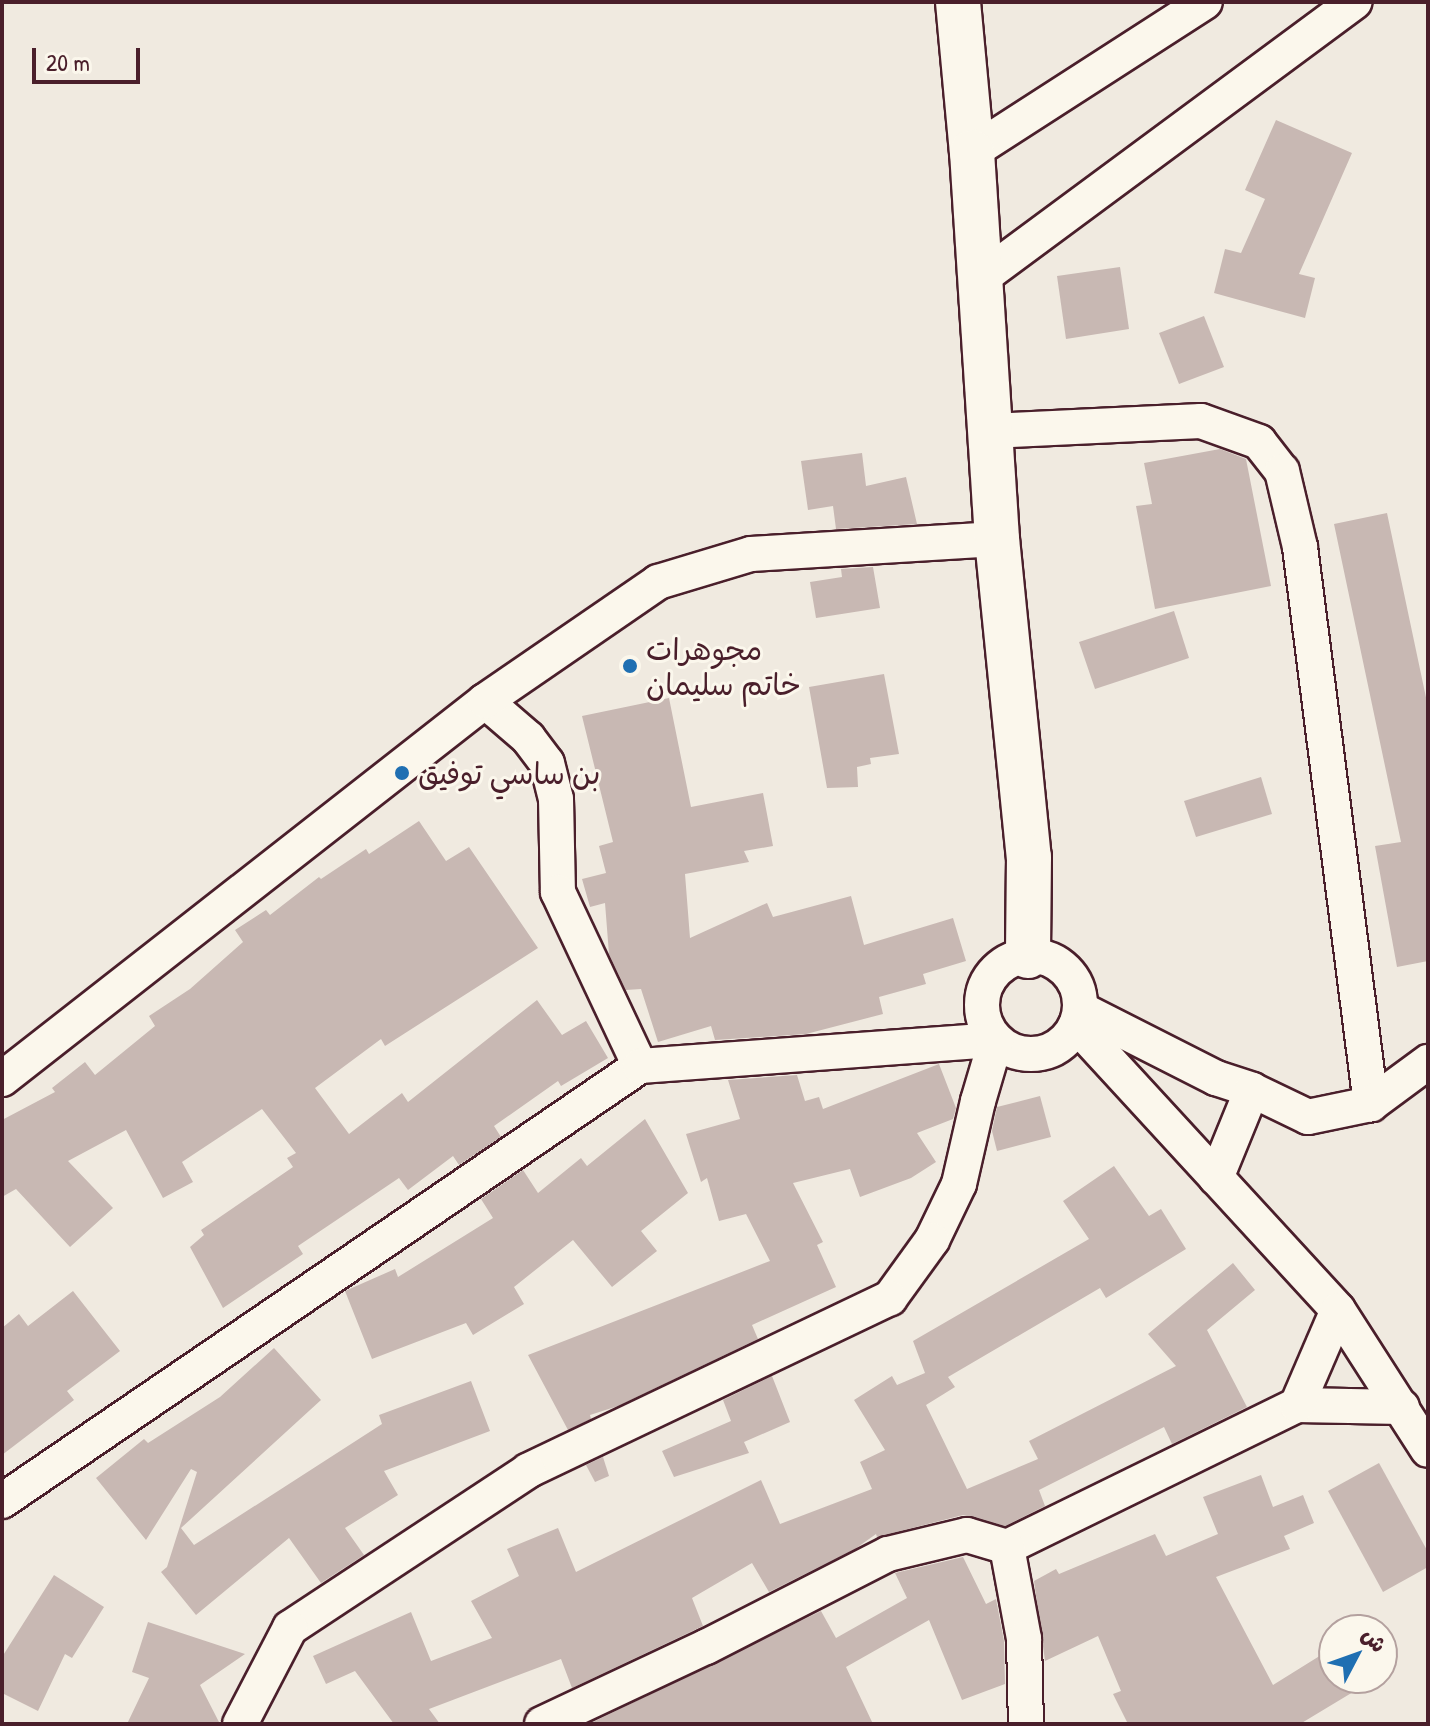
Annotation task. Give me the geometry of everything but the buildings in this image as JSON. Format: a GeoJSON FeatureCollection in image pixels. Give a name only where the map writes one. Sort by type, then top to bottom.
{"type":"FeatureCollection","features":[{"type":"Feature","properties":{"kind":"street"},"geometry":{"type":"LineString","coordinates":[[958,2],[972,152],[997,539],[1029,857],[1028,956]]}},
{"type":"Feature","properties":{"kind":"street"},"geometry":{"type":"LineString","coordinates":[[972,152],[1205,2]]}},
{"type":"Feature","properties":{"kind":"street"},"geometry":{"type":"LineString","coordinates":[[980,279],[1355,2]]}},
{"type":"Feature","properties":{"kind":"street"},"geometry":{"type":"LineString","coordinates":[[990,431],[1201,421],[1259,442],[1282,471],[1300,547],[1371,1104]]}},
{"type":"Feature","properties":{"kind":"street"},"geometry":{"type":"LineString","coordinates":[[2,1079],[485,701],[658,582],[751,554],[997,539]]}},
{"type":"Feature","properties":{"kind":"street"},"geometry":{"type":"LineString","coordinates":[[485,701],[528,738],[547,763],[556,799],[558,892],[640,1066]]}},
{"type":"Feature","properties":{"kind":"street"},"geometry":{"type":"LineString","coordinates":[[1028,956],[1045,958],[1072,977],[1079,993],[1078,1017],[1059,1046],[1047,1052],[1020,1053],[996,1040],[987,1026],[982,995],[999,967],[1013,959],[1028,956]]}},
{"type":"Feature","properties":{"kind":"street"},"geometry":{"type":"LineString","coordinates":[[1078,1017],[1216,1078],[1252,1090],[1308,1117],[1371,1104],[1428,1062]]}},
{"type":"Feature","properties":{"kind":"street"},"geometry":{"type":"LineString","coordinates":[[1078,1017],[1216,1178],[1338,1310],[1428,1450]]}},
{"type":"Feature","properties":{"kind":"street"},"geometry":{"type":"LineString","coordinates":[[2,1501],[640,1066],[996,1040]]}},
{"type":"Feature","properties":{"kind":"street"},"geometry":{"type":"LineString","coordinates":[[240,1724],[290,1628],[528,1471],[890,1298],[932,1240],[959,1184],[996,1040]]}},
{"type":"Feature","properties":{"kind":"street"},"geometry":{"type":"LineString","coordinates":[[1216,1178],[1252,1090]]}},
{"type":"Feature","properties":{"kind":"street"},"geometry":{"type":"LineString","coordinates":[[1297,1405],[1338,1310]]}},
{"type":"Feature","properties":{"kind":"street"},"geometry":{"type":"LineString","coordinates":[[542,1724],[706,1647],[888,1554],[967,1535],[1007,1547],[1297,1405],[1402,1407]]}},
{"type":"Feature","properties":{"kind":"street"},"geometry":{"type":"LineString","coordinates":[[1007,1547],[1024,1639],[1026,1724]]}},
{"type":"Feature","properties":{"kind":"place","name":"مجوهرات خاتم سليمان"},"geometry":{"type":"Point","coordinates":[630,666]}},
{"type":"Feature","properties":{"kind":"place","name":"بن ساسي توفيق"},"geometry":{"type":"Point","coordinates":[402,773]}}]}
